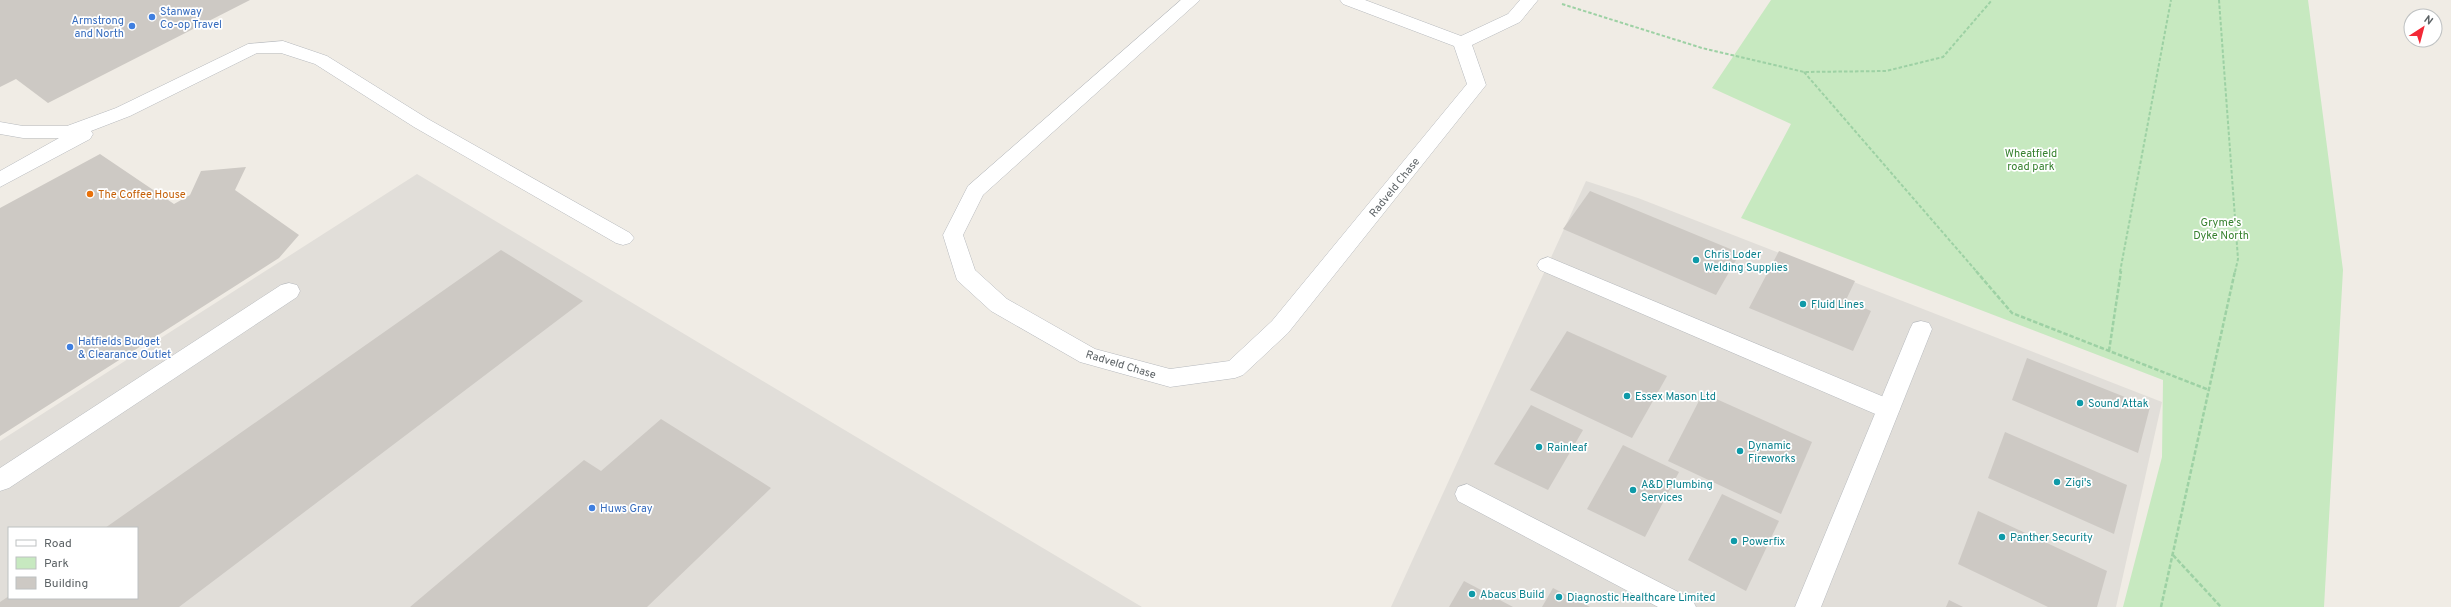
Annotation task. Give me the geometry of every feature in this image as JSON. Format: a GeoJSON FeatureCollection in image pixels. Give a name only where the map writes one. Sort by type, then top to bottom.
{"type":"FeatureCollection","features":[{"type":"Feature","properties":{"kind":"street","name":"Radveld Chase"},"geometry":{"type":"LineString","coordinates":[[1191,0],[975,191],[953,235],[964,274],[999,305],[1088,356],[1170,378],[1235,369],[1280,327],[1477,85],[1462,42]]}},
{"type":"Feature","properties":{"kind":"street"},"geometry":{"type":"LineString","coordinates":[[1349,0],[1462,42],[1514,18],[1528,0]]}},
{"type":"Feature","properties":{"kind":"street"},"geometry":{"type":"LineString","coordinates":[[0,180],[22,166],[123,112],[254,48],[283,47],[321,60],[421,124],[623,238]]}},
{"type":"Feature","properties":{"kind":"street"},"geometry":{"type":"LineString","coordinates":[[0,128],[23,132],[69,132],[123,112]]}},
{"type":"Feature","properties":{"kind":"street"},"geometry":{"type":"LineString","coordinates":[[0,169],[22,166]]}},
{"type":"Feature","properties":{"kind":"street"},"geometry":{"type":"LineString","coordinates":[[1548,265],[1888,409]]}},
{"type":"Feature","properties":{"kind":"street"},"geometry":{"type":"LineString","coordinates":[[0,481],[289,291]]}},
{"type":"Feature","properties":{"kind":"street"},"geometry":{"type":"LineString","coordinates":[[1808,607],[1921,329]]}},
{"type":"Feature","properties":{"kind":"street"},"geometry":{"type":"LineString","coordinates":[[1467,494],[1683,607]]}},
{"type":"Feature","properties":{"kind":"path"},"geometry":{"type":"LineString","coordinates":[[1558,2],[1702,48],[1804,72],[1886,71],[1943,57],[1992,0]]}},
{"type":"Feature","properties":{"kind":"path"},"geometry":{"type":"LineString","coordinates":[[2109,351],[2124,248],[2171,0]]}},
{"type":"Feature","properties":{"kind":"path"},"geometry":{"type":"LineString","coordinates":[[2161,607],[2238,259],[2219,0]]}},
{"type":"Feature","properties":{"kind":"path"},"geometry":{"type":"LineString","coordinates":[[1804,72],[2012,313],[2209,390]]}},
{"type":"Feature","properties":{"kind":"path"},"geometry":{"type":"LineString","coordinates":[[2172,554],[2221,607]]}},
{"type":"Feature","properties":{"kind":"shaded area"},"geometry":{"type":"Polygon","coordinates":[[[417,174],[1142,607],[0,607],[0,441],[417,174]]]}},
{"type":"Feature","properties":{"kind":"shaded area"},"geometry":{"type":"Polygon","coordinates":[[[1586,181],[1638,198],[2162,402],[2116,607],[1391,607],[1586,181]]]}},
{"type":"Feature","properties":{"kind":"green space"},"geometry":{"type":"Polygon","coordinates":[[[1771,0],[2308,0],[2343,270],[2324,607],[2123,607],[2162,457],[2163,380],[1741,218],[1791,124],[1712,88],[1771,0]]]}},
{"type":"Feature","properties":{"kind":"building"},"geometry":{"type":"Polygon","coordinates":[[[0,0],[250,0],[48,103],[16,79],[0,87],[0,0]]]}},
{"type":"Feature","properties":{"kind":"building","name":"Hatfields Budget & Clearance Outlet"},"geometry":{"type":"Polygon","coordinates":[[[100,154],[174,204],[190,195],[201,171],[246,167],[235,190],[299,235],[279,258],[0,436],[0,208],[100,154]]]}},
{"type":"Feature","properties":{"kind":"building"},"geometry":{"type":"Polygon","coordinates":[[[1590,191],[1740,253],[1716,295],[1563,229],[1590,191]]]}},
{"type":"Feature","properties":{"kind":"building"},"geometry":{"type":"Polygon","coordinates":[[[501,250],[583,301],[179,607],[0,607],[0,602],[8,597],[8,599],[138,599],[138,527],[106,527],[501,250]]]}},
{"type":"Feature","properties":{"kind":"building","name":"Fluid Lines"},"geometry":{"type":"Polygon","coordinates":[[[1779,251],[1855,281],[1846,300],[1871,311],[1853,351],[1749,308],[1779,251]]]}},
{"type":"Feature","properties":{"kind":"building"},"geometry":{"type":"Polygon","coordinates":[[[1567,331],[1667,376],[1632,438],[1530,390],[1567,331]]]}},
{"type":"Feature","properties":{"kind":"building","name":"Sound Attak"},"geometry":{"type":"Polygon","coordinates":[[[2027,358],[2150,407],[2138,453],[2012,400],[2027,358]]]}},
{"type":"Feature","properties":{"kind":"building","name":"Dynamic Fireworks"},"geometry":{"type":"Polygon","coordinates":[[[1703,393],[1812,442],[1781,514],[1668,461],[1703,393]]]}},
{"type":"Feature","properties":{"kind":"building","name":"Rainleaf"},"geometry":{"type":"Polygon","coordinates":[[[1531,405],[1583,430],[1548,490],[1494,464],[1531,405]]]}},
{"type":"Feature","properties":{"kind":"building","name":"Huws Gray"},"geometry":{"type":"Polygon","coordinates":[[[661,419],[771,488],[647,607],[410,607],[584,460],[601,471],[661,419]]]}},
{"type":"Feature","properties":{"kind":"building","name":"Zigi's"},"geometry":{"type":"Polygon","coordinates":[[[2005,432],[2127,485],[2114,534],[1988,478],[2005,432]]]}},
{"type":"Feature","properties":{"kind":"building","name":"A&D Plumbing Services"},"geometry":{"type":"Polygon","coordinates":[[[1623,445],[1679,472],[1645,537],[1587,509],[1623,445]]]}},
{"type":"Feature","properties":{"kind":"building","name":"Powerfix"},"geometry":{"type":"Polygon","coordinates":[[[1722,494],[1779,521],[1746,591],[1688,560],[1722,494]]]}},
{"type":"Feature","properties":{"kind":"building","name":"Panther Security"},"geometry":{"type":"Polygon","coordinates":[[[1978,511],[2107,571],[2097,607],[2048,607],[1958,564],[1978,511]]]}},
{"type":"Feature","properties":{"kind":"building","name":"Abacus Build"},"geometry":{"type":"Polygon","coordinates":[[[1464,581],[1513,607],[1449,607],[1464,581]]]}},
{"type":"Feature","properties":{"kind":"building","name":"Diagnostic Healthcare Limited"},"geometry":{"type":"Polygon","coordinates":[[[1553,588],[1590,607],[1542,607],[1553,588]]]}},
{"type":"Feature","properties":{"kind":"building"},"geometry":{"type":"Polygon","coordinates":[[[1949,600],[1963,607],[1946,607],[1949,600]]]}},
{"type":"Feature","properties":{"kind":"place","name":"Stanway Co-op Travel"},"geometry":{"type":"Point","coordinates":[152,17]}},
{"type":"Feature","properties":{"kind":"place","name":"Armstrong and North"},"geometry":{"type":"Point","coordinates":[132,26]}},
{"type":"Feature","properties":{"kind":"place","name":"The Coffee House"},"geometry":{"type":"Point","coordinates":[90,194]}},
{"type":"Feature","properties":{"kind":"place","name":"Chris Loder Welding Supplies"},"geometry":{"type":"Point","coordinates":[1696,260]}},
{"type":"Feature","properties":{"kind":"place","name":"Fluid Lines"},"geometry":{"type":"Point","coordinates":[1803,304]}},
{"type":"Feature","properties":{"kind":"place","name":"Hatfields Budget & Clearance Outlet"},"geometry":{"type":"Point","coordinates":[70,347]}},
{"type":"Feature","properties":{"kind":"place","name":"Essex Mason Ltd"},"geometry":{"type":"Point","coordinates":[1627,396]}},
{"type":"Feature","properties":{"kind":"place","name":"Sound Attak"},"geometry":{"type":"Point","coordinates":[2080,403]}},
{"type":"Feature","properties":{"kind":"place","name":"Rainleaf"},"geometry":{"type":"Point","coordinates":[1539,447]}},
{"type":"Feature","properties":{"kind":"place","name":"Dynamic Fireworks"},"geometry":{"type":"Point","coordinates":[1740,451]}},
{"type":"Feature","properties":{"kind":"place","name":"Zigi's"},"geometry":{"type":"Point","coordinates":[2057,482]}},
{"type":"Feature","properties":{"kind":"place","name":"A&D Plumbing Services"},"geometry":{"type":"Point","coordinates":[1633,490]}},
{"type":"Feature","properties":{"kind":"place","name":"Huws Gray"},"geometry":{"type":"Point","coordinates":[592,508]}},
{"type":"Feature","properties":{"kind":"place","name":"Panther Security"},"geometry":{"type":"Point","coordinates":[2002,537]}},
{"type":"Feature","properties":{"kind":"place","name":"Powerfix"},"geometry":{"type":"Point","coordinates":[1734,541]}},
{"type":"Feature","properties":{"kind":"place","name":"Abacus Build"},"geometry":{"type":"Point","coordinates":[1472,594]}},
{"type":"Feature","properties":{"kind":"place","name":"Diagnostic Healthcare Limited"},"geometry":{"type":"Point","coordinates":[1559,597]}},
{"type":"Feature","properties":{"kind":"park label","name":"Wheatfield road park"},"geometry":{"type":"Point","coordinates":[2031,159]}},
{"type":"Feature","properties":{"kind":"park label","name":"Gryme's Dyke North"},"geometry":{"type":"Point","coordinates":[2221,228]}}]}
